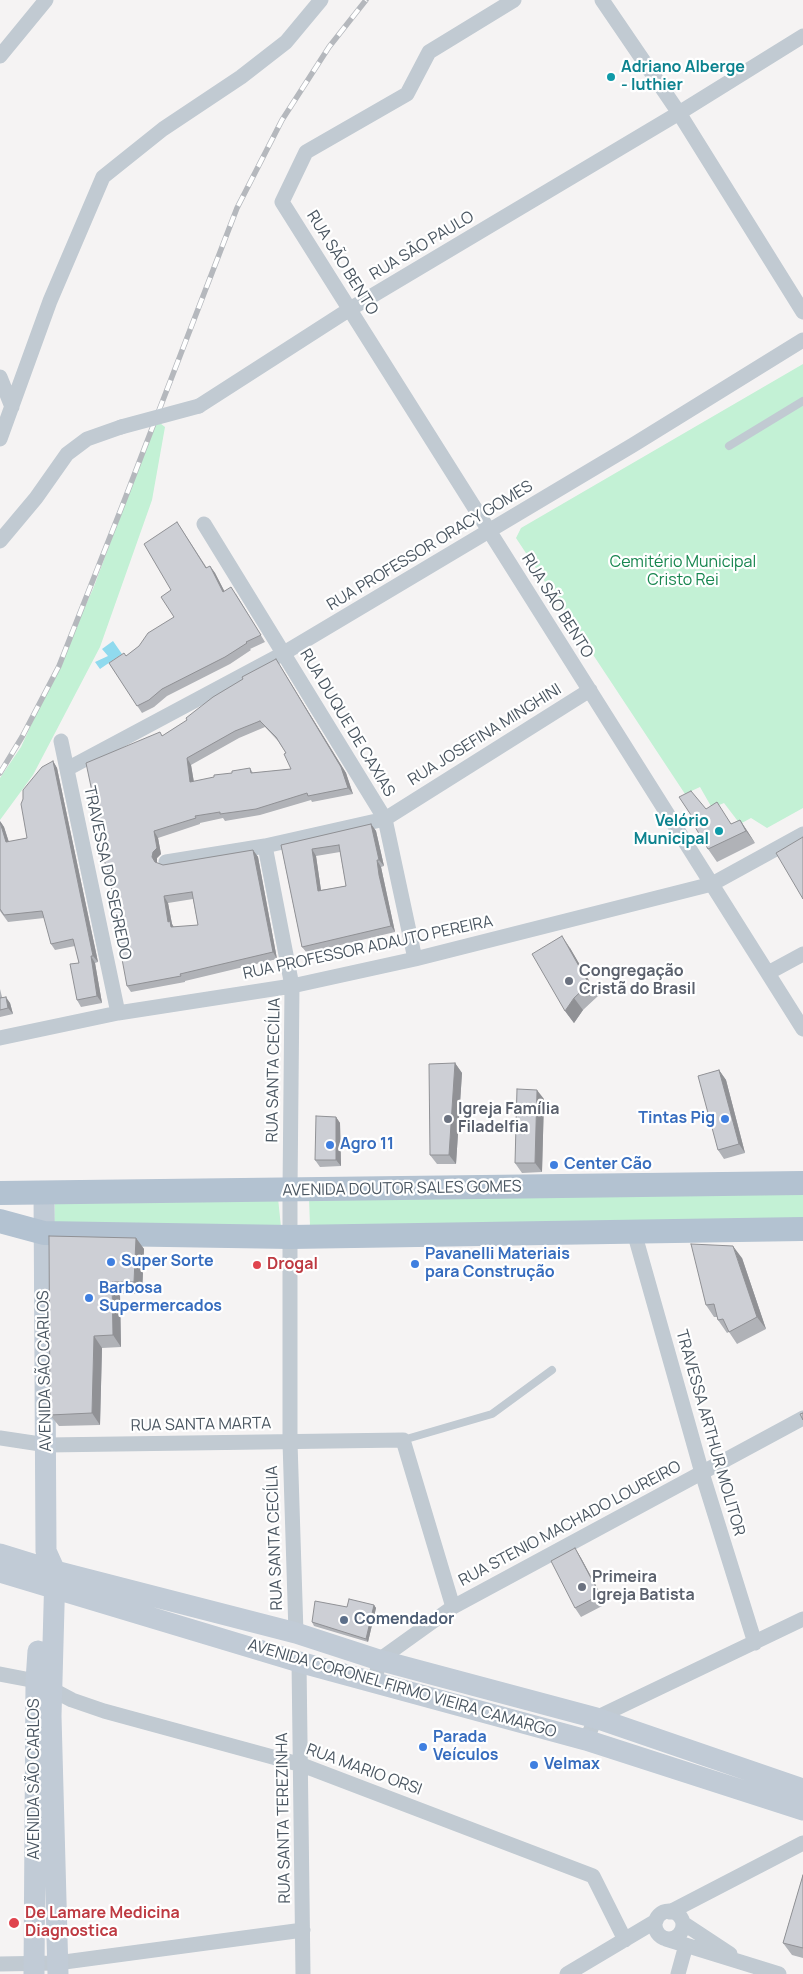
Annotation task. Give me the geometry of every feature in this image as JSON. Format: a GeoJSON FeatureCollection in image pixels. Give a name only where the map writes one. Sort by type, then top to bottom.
{"type":"FeatureCollection","features":[{"type":"Feature","properties":{"kind":"main road","name":"AVENIDA DOUTOR SALES GOMES"},"geometry":{"type":"LineString","coordinates":[[0,1193],[803,1184]]}},
{"type":"Feature","properties":{"kind":"main road","name":"AVENIDA SÃO CARLOS"},"geometry":{"type":"LineString","coordinates":[[34,1969],[47,1572],[44,1192]]}},
{"type":"Feature","properties":{"kind":"main road"},"geometry":{"type":"LineString","coordinates":[[0,1221],[44,1233]]}},
{"type":"Feature","properties":{"kind":"main road"},"geometry":{"type":"LineString","coordinates":[[0,1234],[290,1237],[803,1229]]}},
{"type":"Feature","properties":{"kind":"main road","name":"AVENIDA CORONEL FIRMO VIEIRA CAMARGO"},"geometry":{"type":"LineString","coordinates":[[0,1554],[299,1662],[586,1740],[803,1810]]}},
{"type":"Feature","properties":{"kind":"main road","name":"AVENIDA CORONEL FIRMO VIEIRA CAMARGO"},"geometry":{"type":"LineString","coordinates":[[0,1572],[47,1572],[296,1633],[379,1660],[596,1718],[803,1789]]}},
{"type":"Feature","properties":{"kind":"main road","name":"AVENIDA SÃO CARLOS"},"geometry":{"type":"LineString","coordinates":[[44,1684],[52,1782],[58,1969]]}},
{"type":"Feature","properties":{"kind":"street"},"geometry":{"type":"LineString","coordinates":[[0,56],[46,0]]}},
{"type":"Feature","properties":{"kind":"street"},"geometry":{"type":"LineString","coordinates":[[0,439],[50,301],[103,177],[163,128],[241,77],[286,42],[320,0]]}},
{"type":"Feature","properties":{"kind":"street","name":"RUA SÃO BENTO"},"geometry":{"type":"LineString","coordinates":[[514,0],[428,52],[407,94],[306,152],[282,202],[803,1029]]}},
{"type":"Feature","properties":{"kind":"street"},"geometry":{"type":"LineString","coordinates":[[602,0],[679,113],[803,312]]}},
{"type":"Feature","properties":{"kind":"street","name":"RUA SÃO PAULO"},"geometry":{"type":"LineString","coordinates":[[0,541],[36,498],[67,454],[88,439],[121,427],[199,406],[350,309],[679,113],[803,36]]}},
{"type":"Feature","properties":{"kind":"street","name":"RUA PROFESSOR ORACY GOMES"},"geometry":{"type":"LineString","coordinates":[[67,769],[284,654],[803,340]]}},
{"type":"Feature","properties":{"kind":"street"},"geometry":{"type":"LineString","coordinates":[[0,376],[12,407]]}},
{"type":"Feature","properties":{"kind":"street","name":"RUA DUQUE DE CAXIAS"},"geometry":{"type":"LineString","coordinates":[[204,524],[385,819],[415,959]]}},
{"type":"Feature","properties":{"kind":"street","name":"RUA JOSEFINA MINGHINI"},"geometry":{"type":"LineString","coordinates":[[166,862],[265,846],[385,819],[590,690]]}},
{"type":"Feature","properties":{"kind":"street","name":"TRAVESSA DO SEGREDO"},"geometry":{"type":"LineString","coordinates":[[61,741],[118,1013]]}},
{"type":"Feature","properties":{"kind":"street","name":"RUA PROFESSOR ADAUTO PEREIRA"},"geometry":{"type":"LineString","coordinates":[[0,1038],[118,1013],[292,986],[415,959],[712,884],[803,834]]}},
{"type":"Feature","properties":{"kind":"street","name":"RUA SANTA CECÍLIA"},"geometry":{"type":"LineString","coordinates":[[265,846],[292,986],[290,1237]]}},
{"type":"Feature","properties":{"kind":"street"},"geometry":{"type":"LineString","coordinates":[[768,973],[803,954]]}},
{"type":"Feature","properties":{"kind":"street","name":"TRAVESSA ARTHUR MOLITOR"},"geometry":{"type":"LineString","coordinates":[[634,1232],[702,1473],[755,1643]]}},
{"type":"Feature","properties":{"kind":"street"},"geometry":{"type":"LineString","coordinates":[[290,1237],[290,1442]]}},
{"type":"Feature","properties":{"kind":"street","name":"RUA STENIO MACHADO LOUREIRO"},"geometry":{"type":"LineString","coordinates":[[379,1660],[453,1607],[803,1418]]}},
{"type":"Feature","properties":{"kind":"street","name":"RUA SANTA MARTA"},"geometry":{"type":"LineString","coordinates":[[0,1438],[46,1445],[403,1440]]}},
{"type":"Feature","properties":{"kind":"street"},"geometry":{"type":"LineString","coordinates":[[403,1440],[453,1607]]}},
{"type":"Feature","properties":{"kind":"street","name":"RUA SANTA CECÍLIA"},"geometry":{"type":"LineString","coordinates":[[290,1442],[296,1633]]}},
{"type":"Feature","properties":{"kind":"street"},"geometry":{"type":"LineString","coordinates":[[586,1740],[596,1718],[803,1619]]}},
{"type":"Feature","properties":{"kind":"street"},"geometry":{"type":"LineString","coordinates":[[375,1682],[379,1660]]}},
{"type":"Feature","properties":{"kind":"street","name":"RUA SANTA TEREZINHA"},"geometry":{"type":"LineString","coordinates":[[299,1662],[302,1765],[303,1974]]}},
{"type":"Feature","properties":{"kind":"street"},"geometry":{"type":"LineString","coordinates":[[0,1674],[44,1684]]}},
{"type":"Feature","properties":{"kind":"street","name":"RUA MARIO ORSI"},"geometry":{"type":"LineString","coordinates":[[44,1684],[72,1700],[104,1711],[302,1765],[593,1876],[626,1940]]}},
{"type":"Feature","properties":{"kind":"street"},"geometry":{"type":"LineString","coordinates":[[567,1974],[656,1921],[661,1914],[670,1912],[803,1843]]}},
{"type":"Feature","properties":{"kind":"street"},"geometry":{"type":"LineString","coordinates":[[670,1912],[678,1915],[683,1923],[744,1963]]}},
{"type":"Feature","properties":{"kind":"street"},"geometry":{"type":"LineString","coordinates":[[656,1921],[656,1930],[660,1936],[666,1939],[780,1974]]}},
{"type":"Feature","properties":{"kind":"street"},"geometry":{"type":"LineString","coordinates":[[666,1939],[679,1935],[682,1931],[683,1923]]}},
{"type":"Feature","properties":{"kind":"street"},"geometry":{"type":"LineString","coordinates":[[0,1964],[34,1969],[58,1969],[303,1930]]}},
{"type":"Feature","properties":{"kind":"street"},"geometry":{"type":"LineString","coordinates":[[678,1974],[686,1945]]}},
{"type":"Feature","properties":{"kind":"lane"},"geometry":{"type":"LineString","coordinates":[[729,446],[803,401]]}},
{"type":"Feature","properties":{"kind":"lane"},"geometry":{"type":"LineString","coordinates":[[403,1440],[492,1414],[552,1370]]}},
{"type":"Feature","properties":{"kind":"green space","name":"Cemitério Municipal Cristo Rei"},"geometry":{"type":"Polygon","coordinates":[[[803,364],[803,808],[767,828],[751,818],[740,824],[724,803],[712,808],[700,787],[685,794],[516,538],[521,528],[803,364]]]}},
{"type":"Feature","properties":{"kind":"green space"},"geometry":{"type":"Polygon","coordinates":[[[156,420],[165,427],[152,500],[100,647],[33,775],[0,820],[0,778],[21,747],[93,589],[156,420]]]}},
{"type":"Feature","properties":{"kind":"green space"},"geometry":{"type":"Polygon","coordinates":[[[803,1187],[803,1219],[310,1226],[309,1198],[803,1187]]]}},
{"type":"Feature","properties":{"kind":"green space"},"geometry":{"type":"Polygon","coordinates":[[[278,1198],[281,1227],[54,1225],[55,1199],[278,1198]]]}},
{"type":"Feature","properties":{"kind":"water"},"geometry":{"type":"Polygon","coordinates":[[[113,641],[122,654],[100,669],[95,662],[108,656],[102,649],[113,641]]]}},
{"type":"Feature","properties":{"kind":"building"},"geometry":{"type":"Polygon","coordinates":[[[177,522],[206,568],[210,566],[223,592],[231,587],[261,635],[246,642],[225,657],[162,689],[149,700],[137,706],[109,663],[124,653],[126,656],[139,646],[148,633],[174,617],[161,597],[171,590],[144,544],[177,522]]]}},
{"type":"Feature","properties":{"kind":"building"},"geometry":{"type":"Polygon","coordinates":[[[276,659],[341,767],[348,788],[308,796],[307,793],[256,809],[195,816],[196,818],[154,831],[157,848],[153,852],[152,857],[155,862],[163,865],[253,850],[273,952],[180,974],[181,976],[127,986],[112,905],[111,881],[101,851],[102,839],[86,763],[160,732],[162,736],[187,720],[186,718],[213,697],[243,679],[242,677],[276,659]],[[260,721],[235,731],[187,758],[190,782],[250,768],[251,773],[291,769],[284,754],[286,753],[276,737],[260,721]],[[192,892],[164,896],[168,922],[170,921],[171,927],[198,925],[192,892]]]}},
{"type":"Feature","properties":{"kind":"building"},"geometry":{"type":"Polygon","coordinates":[[[53,761],[93,956],[91,956],[97,996],[77,1000],[70,964],[79,963],[73,939],[51,944],[42,911],[4,915],[0,909],[0,822],[6,842],[27,838],[21,804],[23,790],[42,767],[53,761]]]}},
{"type":"Feature","properties":{"kind":"building","name":"Velório Municipal"},"geometry":{"type":"Polygon","coordinates":[[[691,791],[706,809],[717,802],[731,824],[740,820],[746,831],[708,849],[691,820],[693,818],[679,797],[691,791]]]}},
{"type":"Feature","properties":{"kind":"building"},"geometry":{"type":"Polygon","coordinates":[[[371,824],[379,860],[377,860],[379,875],[391,926],[302,947],[281,845],[371,824]],[[339,845],[312,849],[318,891],[346,886],[339,845]]]}},
{"type":"Feature","properties":{"kind":"building"},"geometry":{"type":"Polygon","coordinates":[[[803,837],[803,899],[776,853],[803,837]]]}},
{"type":"Feature","properties":{"kind":"building","name":"Congregação Cristã do Brasil"},"geometry":{"type":"Polygon","coordinates":[[[562,936],[589,984],[574,998],[565,1011],[532,954],[562,936]]]}},
{"type":"Feature","properties":{"kind":"building"},"geometry":{"type":"Polygon","coordinates":[[[6,997],[8,1008],[0,1010],[0,998],[6,997]]]}},
{"type":"Feature","properties":{"kind":"building","name":"Igreja Família Filadelfia"},"geometry":{"type":"Polygon","coordinates":[[[455,1063],[449,1155],[430,1155],[429,1064],[455,1063]]]}},
{"type":"Feature","properties":{"kind":"building","name":"Tintas Pig"},"geometry":{"type":"Polygon","coordinates":[[[719,1070],[739,1144],[718,1150],[698,1076],[719,1070]]]}},
{"type":"Feature","properties":{"kind":"building"},"geometry":{"type":"Polygon","coordinates":[[[517,1089],[537,1090],[535,1163],[515,1163],[517,1089]]]}},
{"type":"Feature","properties":{"kind":"building","name":"Agro 11"},"geometry":{"type":"Polygon","coordinates":[[[316,1116],[336,1117],[336,1160],[315,1160],[316,1116]]]}},
{"type":"Feature","properties":{"kind":"building","name":"Barbosa Supermercados"},"geometry":{"type":"Polygon","coordinates":[[[49,1236],[136,1238],[134,1282],[112,1282],[113,1335],[94,1336],[92,1413],[50,1415],[49,1236]]]}},
{"type":"Feature","properties":{"kind":"building"},"geometry":{"type":"Polygon","coordinates":[[[691,1244],[733,1246],[757,1317],[729,1332],[723,1319],[718,1320],[714,1304],[706,1305],[691,1244]]]}},
{"type":"Feature","properties":{"kind":"building","name":"Primeira Igreja Batista"},"geometry":{"type":"Polygon","coordinates":[[[575,1548],[600,1595],[575,1608],[551,1561],[575,1548]]]}},
{"type":"Feature","properties":{"kind":"building","name":"Comendador"},"geometry":{"type":"Polygon","coordinates":[[[349,1599],[374,1605],[366,1639],[312,1622],[315,1601],[347,1607],[349,1599]]]}},
{"type":"Feature","properties":{"kind":"building"},"geometry":{"type":"Polygon","coordinates":[[[803,1875],[803,1948],[783,1943],[803,1875]]]}},
{"type":"Feature","properties":{"kind":"railway"},"geometry":{"type":"LineString","coordinates":[[0,773],[22,737],[59,666],[237,208],[282,120],[329,47],[366,0]]}},
{"type":"Feature","properties":{"kind":"place","name":"Adriano Alberge - luthier"},"geometry":{"type":"Point","coordinates":[611,77]}},
{"type":"Feature","properties":{"kind":"place","name":"Velório Municipal"},"geometry":{"type":"Point","coordinates":[719,831]}},
{"type":"Feature","properties":{"kind":"place","name":"Congregação Cristã do Brasil"},"geometry":{"type":"Point","coordinates":[569,981]}},
{"type":"Feature","properties":{"kind":"place","name":"Igreja Família Filadelfia"},"geometry":{"type":"Point","coordinates":[448,1119]}},
{"type":"Feature","properties":{"kind":"place","name":"Tintas Pig"},"geometry":{"type":"Point","coordinates":[725,1119]}},
{"type":"Feature","properties":{"kind":"place","name":"Agro 11"},"geometry":{"type":"Point","coordinates":[330,1145]}},
{"type":"Feature","properties":{"kind":"place","name":"Center Cão"},"geometry":{"type":"Point","coordinates":[554,1165]}},
{"type":"Feature","properties":{"kind":"place","name":"Super Sorte"},"geometry":{"type":"Point","coordinates":[111,1262]}},
{"type":"Feature","properties":{"kind":"place","name":"Pavanelli Materiais para Construção"},"geometry":{"type":"Point","coordinates":[415,1264]}},
{"type":"Feature","properties":{"kind":"place","name":"Drogal"},"geometry":{"type":"Point","coordinates":[257,1265]}},
{"type":"Feature","properties":{"kind":"place","name":"Barbosa Supermercados"},"geometry":{"type":"Point","coordinates":[89,1298]}},
{"type":"Feature","properties":{"kind":"place","name":"Primeira Igreja Batista"},"geometry":{"type":"Point","coordinates":[582,1587]}},
{"type":"Feature","properties":{"kind":"place","name":"Comendador"},"geometry":{"type":"Point","coordinates":[344,1620]}},
{"type":"Feature","properties":{"kind":"place","name":"Parada Veículos"},"geometry":{"type":"Point","coordinates":[423,1747]}},
{"type":"Feature","properties":{"kind":"place","name":"Velmax"},"geometry":{"type":"Point","coordinates":[534,1765]}},
{"type":"Feature","properties":{"kind":"place","name":"De Lamare Medicina Diagnostica"},"geometry":{"type":"Point","coordinates":[14,1923]}}]}
